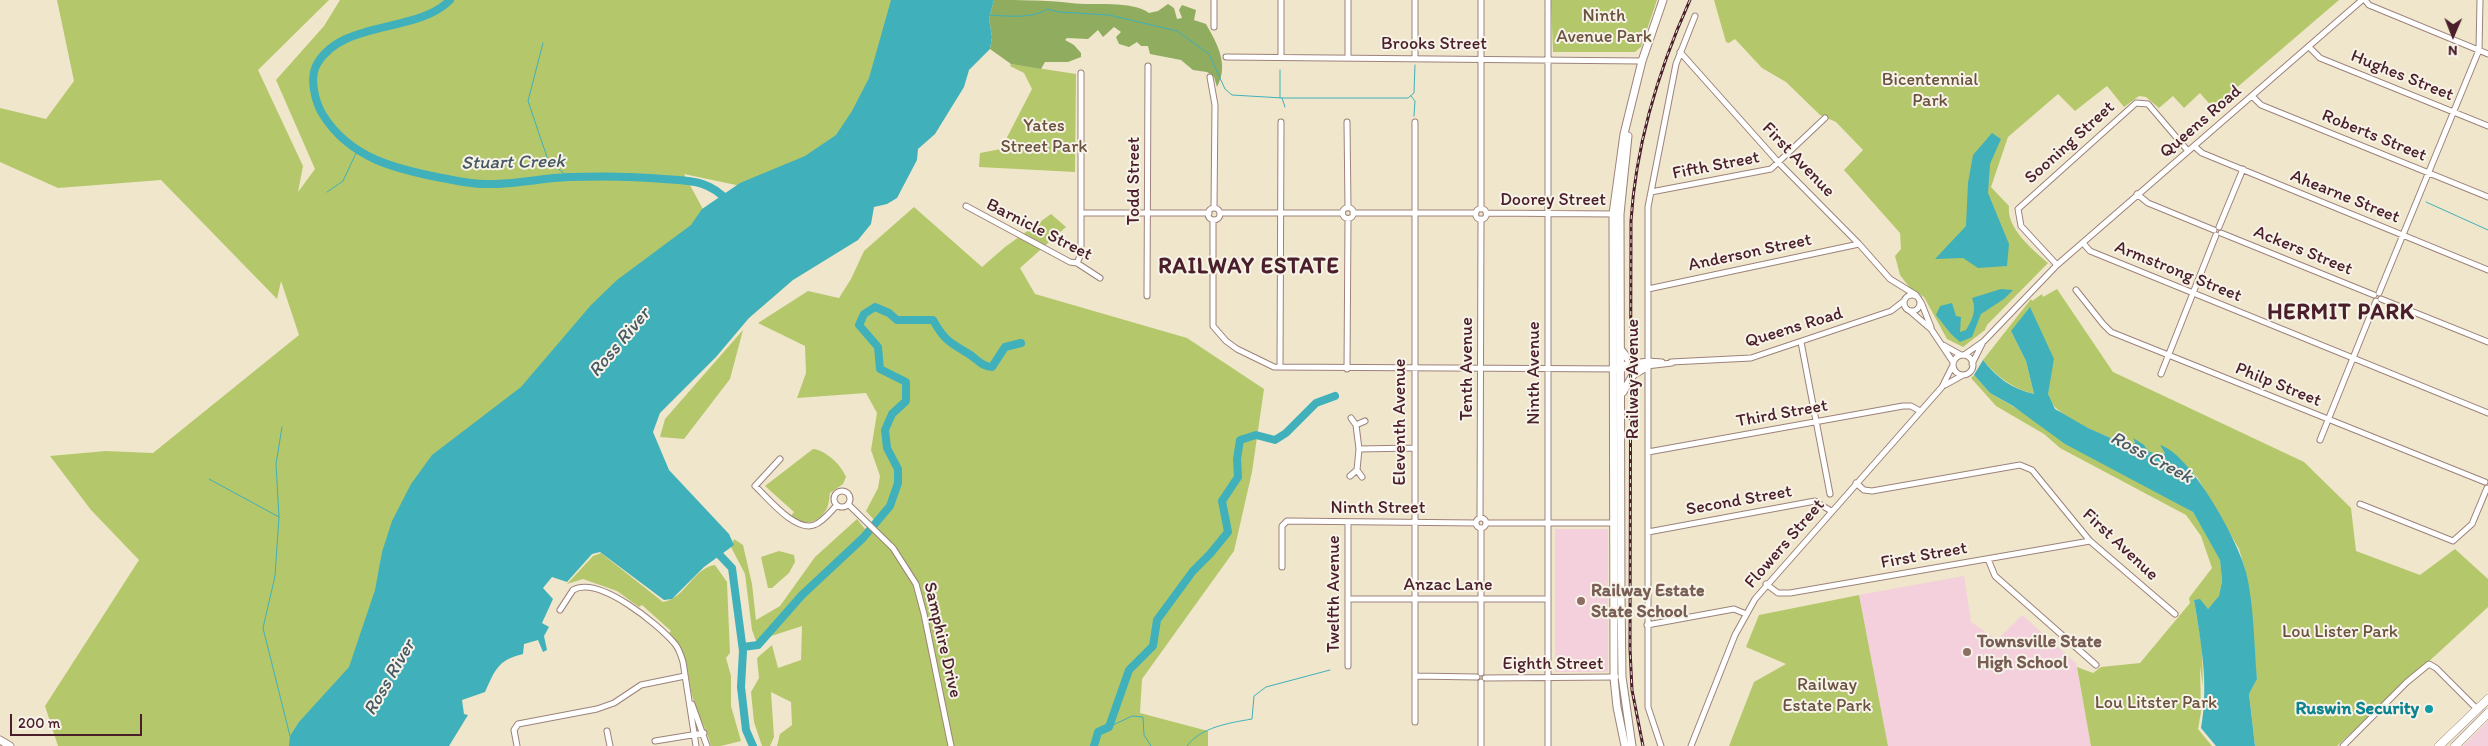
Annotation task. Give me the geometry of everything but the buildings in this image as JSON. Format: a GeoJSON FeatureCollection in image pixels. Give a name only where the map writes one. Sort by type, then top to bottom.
{"type":"FeatureCollection","features":[{"type":"Feature","properties":{"kind":"main road","name":"Railway Avenue"},"geometry":{"type":"LineString","coordinates":[[1632,746],[1618,677],[1621,397],[1616,214],[1619,165],[1624,134],[1642,61],[1662,0]]}},
{"type":"Feature","properties":{"kind":"main road","name":"Railway Avenue"},"geometry":{"type":"LineString","coordinates":[[1616,214],[1621,351],[1614,523],[1618,677],[1625,746]]}},
{"type":"Feature","properties":{"kind":"main road"},"geometry":{"type":"LineString","coordinates":[[1621,351],[1626,357],[1636,362]]}},
{"type":"Feature","properties":{"kind":"main road"},"geometry":{"type":"LineString","coordinates":[[1621,397],[1633,375],[1648,364]]}},
{"type":"Feature","properties":{"kind":"main road"},"geometry":{"type":"LineString","coordinates":[[2439,746],[2488,699]]}},
{"type":"Feature","properties":{"kind":"main road"},"geometry":{"type":"LineString","coordinates":[[2455,746],[2487,717]]}},
{"type":"Feature","properties":{"kind":"main road"},"geometry":{"type":"LineString","coordinates":[[0,740],[10,746]]}},
{"type":"Feature","properties":{"kind":"street"},"geometry":{"type":"LineString","coordinates":[[1214,0],[1214,27]]}},
{"type":"Feature","properties":{"kind":"street"},"geometry":{"type":"LineString","coordinates":[[1281,0],[1281,57]]}},
{"type":"Feature","properties":{"kind":"street"},"geometry":{"type":"LineString","coordinates":[[1348,0],[1348,57]]}},
{"type":"Feature","properties":{"kind":"street"},"geometry":{"type":"LineString","coordinates":[[1415,0],[1415,58]]}},
{"type":"Feature","properties":{"kind":"street"},"geometry":{"type":"LineString","coordinates":[[1481,209],[1486,213],[1485,218],[1481,220],[1476,214],[1481,209],[1482,0]]}},
{"type":"Feature","properties":{"kind":"street","name":"Ninth Avenue"},"geometry":{"type":"LineString","coordinates":[[1548,0],[1548,746]]}},
{"type":"Feature","properties":{"kind":"street"},"geometry":{"type":"LineString","coordinates":[[2363,0],[2369,5],[2488,54]]}},
{"type":"Feature","properties":{"kind":"street","name":"Queens Road"},"geometry":{"type":"LineString","coordinates":[[2057,265],[2363,0]]}},
{"type":"Feature","properties":{"kind":"street"},"geometry":{"type":"LineString","coordinates":[[2320,440],[2479,50],[2480,0]]}},
{"type":"Feature","properties":{"kind":"street","name":"Railway Avenue"},"geometry":{"type":"LineString","coordinates":[[1661,746],[1648,707],[1648,207],[1676,64],[1695,16]]}},
{"type":"Feature","properties":{"kind":"street","name":"Hughes Street"},"geometry":{"type":"LineString","coordinates":[[2309,47],[2320,58],[2488,126]]}},
{"type":"Feature","properties":{"kind":"street","name":"First Avenue"},"geometry":{"type":"LineString","coordinates":[[1680,52],[1779,163],[1897,285],[1904,300]]}},
{"type":"Feature","properties":{"kind":"street","name":"Brooks Street"},"geometry":{"type":"LineString","coordinates":[[1226,57],[1642,61]]}},
{"type":"Feature","properties":{"kind":"street","name":"Todd Street"},"geometry":{"type":"LineString","coordinates":[[1147,296],[1148,66]]}},
{"type":"Feature","properties":{"kind":"street"},"geometry":{"type":"LineString","coordinates":[[1077,263],[1081,254],[1081,73]]}},
{"type":"Feature","properties":{"kind":"street"},"geometry":{"type":"LineString","coordinates":[[1081,213],[1208,213],[1214,208],[1215,105],[1210,76]]}},
{"type":"Feature","properties":{"kind":"street","name":"Roberts Street"},"geometry":{"type":"LineString","coordinates":[[2252,96],[2261,105],[2488,197]]}},
{"type":"Feature","properties":{"kind":"street","name":"Sooning Street"},"geometry":{"type":"LineString","coordinates":[[2057,265],[2020,226],[2018,208],[2136,103],[2148,104],[2188,151]]}},
{"type":"Feature","properties":{"kind":"street","name":"Fifth Street"},"geometry":{"type":"LineString","coordinates":[[1651,192],[1766,171],[1779,163],[1825,118]]}},
{"type":"Feature","properties":{"kind":"street"},"geometry":{"type":"LineString","coordinates":[[1280,122],[1280,368]]}},
{"type":"Feature","properties":{"kind":"street"},"geometry":{"type":"LineString","coordinates":[[1347,368],[1348,219],[1353,213],[1348,208],[1348,122]]}},
{"type":"Feature","properties":{"kind":"street","name":"Eleventh Avenue"},"geometry":{"type":"LineString","coordinates":[[1414,122],[1415,722]]}},
{"type":"Feature","properties":{"kind":"street","name":"Ahearne Street"},"geometry":{"type":"LineString","coordinates":[[2194,146],[2202,153],[2488,270]]}},
{"type":"Feature","properties":{"kind":"street"},"geometry":{"type":"LineString","coordinates":[[2160,374],[2243,169]]}},
{"type":"Feature","properties":{"kind":"street","name":"Ackers Street"},"geometry":{"type":"LineString","coordinates":[[2137,194],[2148,203],[2488,342]]}},
{"type":"Feature","properties":{"kind":"street","name":"Barnicle Street"},"geometry":{"type":"LineString","coordinates":[[966,206],[1070,262],[1077,263],[1100,278]]}},
{"type":"Feature","properties":{"kind":"street"},"geometry":{"type":"LineString","coordinates":[[1214,208],[1220,213],[1342,213],[1348,208]]}},
{"type":"Feature","properties":{"kind":"street"},"geometry":{"type":"LineString","coordinates":[[1208,213],[1213,220],[1213,326],[1226,341],[1266,365],[1280,368],[1619,367]]}},
{"type":"Feature","properties":{"kind":"street"},"geometry":{"type":"LineString","coordinates":[[1213,220],[1219,218],[1220,213]]}},
{"type":"Feature","properties":{"kind":"street"},"geometry":{"type":"LineString","coordinates":[[1342,213],[1348,219]]}},
{"type":"Feature","properties":{"kind":"street","name":"Doorey Street"},"geometry":{"type":"LineString","coordinates":[[1353,213],[1476,214]]}},
{"type":"Feature","properties":{"kind":"street","name":"Doorey Street"},"geometry":{"type":"LineString","coordinates":[[1486,213],[1616,214]]}},
{"type":"Feature","properties":{"kind":"street","name":"Tenth Avenue"},"geometry":{"type":"LineString","coordinates":[[1480,518],[1481,220]]}},
{"type":"Feature","properties":{"kind":"street","name":"Armstrong Street"},"geometry":{"type":"LineString","coordinates":[[2083,243],[2090,251],[2488,413]]}},
{"type":"Feature","properties":{"kind":"street","name":"Anderson Street"},"geometry":{"type":"LineString","coordinates":[[1648,289],[1859,244]]}},
{"type":"Feature","properties":{"kind":"street"},"geometry":{"type":"LineString","coordinates":[[1953,364],[1962,355],[1984,341],[2057,265]]}},
{"type":"Feature","properties":{"kind":"street","name":"First Avenue"},"geometry":{"type":"LineString","coordinates":[[1897,285],[1916,295]]}},
{"type":"Feature","properties":{"kind":"street","name":"Philp Street"},"geometry":{"type":"LineString","coordinates":[[2076,290],[2106,328],[2487,485]]}},
{"type":"Feature","properties":{"kind":"street"},"geometry":{"type":"LineString","coordinates":[[1931,329],[1906,308],[1904,300],[1910,295],[1916,295],[1921,302],[1931,329],[1957,373],[1963,374],[1970,371],[1984,341]]}},
{"type":"Feature","properties":{"kind":"street","name":"Queens Road"},"geometry":{"type":"LineString","coordinates":[[1891,311],[1904,300]]}},
{"type":"Feature","properties":{"kind":"street"},"geometry":{"type":"LineString","coordinates":[[1910,311],[1918,309],[1921,302]]}},
{"type":"Feature","properties":{"kind":"street","name":"Queens Road"},"geometry":{"type":"LineString","coordinates":[[1619,367],[1751,358],[1891,311],[1910,311]]}},
{"type":"Feature","properties":{"kind":"street"},"geometry":{"type":"LineString","coordinates":[[1801,342],[1830,494]]}},
{"type":"Feature","properties":{"kind":"street"},"geometry":{"type":"LineString","coordinates":[[1942,345],[1970,358],[1972,364]]}},
{"type":"Feature","properties":{"kind":"street","name":"Queens Road"},"geometry":{"type":"LineString","coordinates":[[1619,367],[1636,362],[1648,364]]}},
{"type":"Feature","properties":{"kind":"street","name":"Flowers Street"},"geometry":{"type":"LineString","coordinates":[[1942,387],[1953,364]]}},
{"type":"Feature","properties":{"kind":"street","name":"Flowers Street"},"geometry":{"type":"LineString","coordinates":[[1691,746],[1746,614],[1766,584],[1942,387],[1963,374]]}},
{"type":"Feature","properties":{"kind":"street","name":"Third Street"},"geometry":{"type":"LineString","coordinates":[[1648,452],[1903,406],[1911,406],[1920,411]]}},
{"type":"Feature","properties":{"kind":"street"},"geometry":{"type":"LineString","coordinates":[[1350,418],[1356,425],[1359,448],[1357,470],[1362,477]]}},
{"type":"Feature","properties":{"kind":"street"},"geometry":{"type":"LineString","coordinates":[[1356,425],[1365,420]]}},
{"type":"Feature","properties":{"kind":"street"},"geometry":{"type":"LineString","coordinates":[[1359,448],[1414,448]]}},
{"type":"Feature","properties":{"kind":"street"},"geometry":{"type":"LineString","coordinates":[[780,459],[755,486],[792,521],[801,526],[814,525],[837,505]]}},
{"type":"Feature","properties":{"kind":"street","name":"First Avenue"},"geometry":{"type":"LineString","coordinates":[[1856,483],[1864,490],[1872,491],[2020,465],[2032,470],[2090,541],[2175,614]]}},
{"type":"Feature","properties":{"kind":"street"},"geometry":{"type":"LineString","coordinates":[[1350,476],[1357,470]]}},
{"type":"Feature","properties":{"kind":"street"},"geometry":{"type":"LineString","coordinates":[[2360,504],[2453,541],[2472,524],[2487,485]]}},
{"type":"Feature","properties":{"kind":"street"},"geometry":{"type":"LineString","coordinates":[[842,491],[850,497],[848,504],[843,507],[837,505],[835,496],[842,491]]}},
{"type":"Feature","properties":{"kind":"street","name":"Second Street"},"geometry":{"type":"LineString","coordinates":[[1648,532],[1815,501],[1832,511]]}},
{"type":"Feature","properties":{"kind":"street","name":"Samphire Drive"},"geometry":{"type":"LineString","coordinates":[[848,504],[868,522],[904,561],[918,591],[951,746]]}},
{"type":"Feature","properties":{"kind":"street"},"geometry":{"type":"LineString","coordinates":[[1481,529],[1476,523],[1480,518],[1486,523],[1614,523]]}},
{"type":"Feature","properties":{"kind":"street","name":"Ninth Street"},"geometry":{"type":"LineString","coordinates":[[1282,567],[1282,526],[1287,521],[1476,523]]}},
{"type":"Feature","properties":{"kind":"street","name":"Twelfth Avenue"},"geometry":{"type":"LineString","coordinates":[[1348,522],[1348,666]]}},
{"type":"Feature","properties":{"kind":"street"},"geometry":{"type":"LineString","coordinates":[[1481,746],[1481,529],[1486,523]]}},
{"type":"Feature","properties":{"kind":"street","name":"First Street"},"geometry":{"type":"LineString","coordinates":[[1766,584],[1783,593],[2090,541]]}},
{"type":"Feature","properties":{"kind":"street"},"geometry":{"type":"LineString","coordinates":[[1988,559],[1994,576],[2096,665]]}},
{"type":"Feature","properties":{"kind":"street"},"geometry":{"type":"LineString","coordinates":[[560,610],[566,598],[573,590],[581,587],[629,603],[676,646],[689,694],[696,746]]}},
{"type":"Feature","properties":{"kind":"street","name":"Anzac Lane"},"geometry":{"type":"LineString","coordinates":[[1349,598],[1415,600],[1547,599]]}},
{"type":"Feature","properties":{"kind":"street"},"geometry":{"type":"LineString","coordinates":[[1647,625],[1734,609],[1746,614]]}},
{"type":"Feature","properties":{"kind":"street"},"geometry":{"type":"LineString","coordinates":[[2344,746],[2407,682],[2429,664],[2436,668],[2477,709]]}},
{"type":"Feature","properties":{"kind":"street"},"geometry":{"type":"LineString","coordinates":[[517,746],[514,730],[518,724],[597,709],[614,702],[641,685],[685,676]]}},
{"type":"Feature","properties":{"kind":"street","name":"Eighth Street"},"geometry":{"type":"LineString","coordinates":[[1415,676],[1481,678],[1618,677]]}},
{"type":"Feature","properties":{"kind":"street"},"geometry":{"type":"LineString","coordinates":[[689,694],[707,746]]}},
{"type":"Feature","properties":{"kind":"street"},"geometry":{"type":"LineString","coordinates":[[608,731],[610,746]]}},
{"type":"Feature","properties":{"kind":"street"},"geometry":{"type":"LineString","coordinates":[[656,742],[704,733]]}},
{"type":"Feature","properties":{"kind":"shaded area","name":"Railway Estate State School"},"geometry":{"type":"Polygon","coordinates":[[[1555,529],[1608,529],[1608,672],[1555,672],[1555,529]]]}},
{"type":"Feature","properties":{"kind":"shaded area","name":"Townsville State High School"},"geometry":{"type":"Polygon","coordinates":[[[1964,576],[1971,622],[1997,640],[2022,615],[2076,663],[2091,746],[1888,746],[1859,595],[1964,576]]]}},
{"type":"Feature","properties":{"kind":"shaded area"},"geometry":{"type":"Polygon","coordinates":[[[2488,721],[2488,746],[2463,746],[2488,721]]]}},
{"type":"Feature","properties":{"kind":"green space"},"geometry":{"type":"Polygon","coordinates":[[[57,0],[329,0],[258,70],[303,166],[298,192],[315,169],[276,80],[324,26],[340,0],[892,0],[861,112],[805,169],[750,188],[684,174],[711,224],[353,676],[292,746],[58,746],[45,706],[139,560],[91,510],[50,456],[106,451],[153,453],[299,335],[281,281],[277,299],[161,180],[58,188],[0,162],[0,108],[46,119],[74,81],[57,0]]]}},
{"type":"Feature","properties":{"kind":"green space"},"geometry":{"type":"Polygon","coordinates":[[[994,0],[1123,5],[1133,6],[1149,13],[1158,11],[1168,4],[1174,8],[1177,19],[1182,18],[1179,10],[1182,5],[1196,10],[1194,20],[1206,24],[1218,47],[1222,63],[1220,79],[1217,87],[1214,77],[1207,72],[1193,70],[1181,60],[1150,54],[1148,46],[1141,46],[1137,42],[1129,47],[1119,44],[1116,37],[1121,32],[1114,27],[1103,37],[1098,30],[1088,39],[1067,38],[1065,40],[1074,45],[1081,53],[1081,57],[1068,62],[1045,62],[1041,69],[1011,64],[990,49],[992,37],[989,18],[994,0]]]}},
{"type":"Feature","properties":{"kind":"green space","name":"Ninth Avenue Park"},"geometry":{"type":"Polygon","coordinates":[[[1551,0],[1657,0],[1641,47],[1635,52],[1553,52],[1551,0]]]}},
{"type":"Feature","properties":{"kind":"green space","name":"Bicentennial Park"},"geometry":{"type":"Polygon","coordinates":[[[1714,0],[2339,0],[2213,108],[2200,93],[2184,108],[2173,96],[2159,108],[2146,97],[2139,96],[2124,107],[2107,86],[2075,111],[2058,94],[2008,137],[1991,187],[2009,206],[2012,222],[2022,238],[2048,263],[1987,325],[1985,330],[1963,347],[1947,339],[1924,297],[1910,288],[1900,275],[1895,256],[1901,249],[1900,233],[1844,170],[1863,150],[1836,122],[1820,115],[1786,82],[1762,68],[1735,39],[1729,43],[1726,42],[1714,0]]]}},
{"type":"Feature","properties":{"kind":"green space","name":"Yates Street Park"},"geometry":{"type":"Polygon","coordinates":[[[1011,64],[1076,74],[1075,172],[979,167],[980,153],[1001,149],[1032,89],[1024,73],[1010,66],[1011,64]]]}},
{"type":"Feature","properties":{"kind":"green space"},"geometry":{"type":"Polygon","coordinates":[[[914,207],[982,267],[1005,247],[1051,214],[1066,227],[1020,268],[1035,294],[1187,338],[1264,389],[1252,472],[1234,551],[1142,679],[1140,713],[1208,731],[1208,746],[777,746],[780,734],[792,725],[791,702],[771,692],[774,737],[770,746],[762,746],[754,722],[751,692],[759,678],[757,658],[772,645],[778,668],[801,660],[802,626],[756,641],[752,630],[745,574],[731,547],[734,539],[743,545],[752,584],[756,620],[780,606],[815,557],[857,519],[865,529],[874,520],[866,511],[878,488],[880,476],[871,450],[877,413],[866,393],[797,398],[806,373],[805,346],[758,323],[808,291],[839,298],[851,279],[864,251],[914,207]]]}},
{"type":"Feature","properties":{"kind":"green space","name":"Lou Lister Park"},"geometry":{"type":"Polygon","coordinates":[[[2057,289],[2113,372],[2304,462],[2351,508],[2356,551],[2420,575],[2455,549],[2488,579],[2488,607],[2337,746],[2255,746],[2249,694],[2257,679],[2246,573],[2239,549],[2197,477],[2165,453],[2162,456],[2147,451],[2133,439],[2135,443],[2132,447],[2083,426],[2059,411],[2052,403],[2048,394],[2054,359],[2011,331],[2026,361],[2034,394],[2006,382],[1983,360],[2031,299],[2032,301],[2042,294],[2043,297],[2057,289]]]}},
{"type":"Feature","properties":{"kind":"green space"},"geometry":{"type":"Polygon","coordinates":[[[743,330],[730,379],[684,439],[660,437],[665,419],[743,330]]]}},
{"type":"Feature","properties":{"kind":"green space","name":"Lou Litster Park"},"geometry":{"type":"Polygon","coordinates":[[[1974,375],[1990,393],[2193,512],[2220,559],[2222,581],[2219,597],[2208,609],[2194,600],[2202,648],[2203,687],[2200,666],[2201,712],[2198,729],[2212,746],[2091,746],[2077,667],[2093,673],[2101,667],[2140,663],[2190,603],[2189,598],[2212,568],[2201,536],[2186,515],[2060,448],[2044,434],[1996,406],[1971,378],[1974,375]]]}},
{"type":"Feature","properties":{"kind":"green space"},"geometry":{"type":"Polygon","coordinates":[[[813,449],[823,452],[833,459],[846,477],[843,484],[830,493],[828,506],[824,513],[816,520],[806,522],[791,516],[794,512],[765,486],[813,449]]]}},
{"type":"Feature","properties":{"kind":"green space"},"geometry":{"type":"Polygon","coordinates":[[[779,551],[794,555],[795,562],[789,573],[772,588],[768,588],[761,557],[779,551]]]}},
{"type":"Feature","properties":{"kind":"green space"},"geometry":{"type":"Polygon","coordinates":[[[601,553],[663,602],[678,595],[701,571],[715,565],[727,582],[730,653],[726,658],[731,676],[731,706],[741,741],[721,746],[711,746],[691,693],[684,657],[676,641],[669,633],[671,631],[642,605],[639,607],[617,591],[583,579],[567,584],[593,556],[601,553]]]}},
{"type":"Feature","properties":{"kind":"green space","name":"Railway Estate Park"},"geometry":{"type":"Polygon","coordinates":[[[1859,595],[1888,746],[1729,746],[1754,682],[1786,664],[1746,647],[1759,615],[1859,595]]]}},
{"type":"Feature","properties":{"kind":"water","name":"Ross River"},"geometry":{"type":"Polygon","coordinates":[[[891,0],[994,0],[989,18],[992,37],[990,49],[969,70],[964,87],[935,134],[918,149],[917,160],[897,198],[887,204],[874,207],[871,224],[858,240],[793,280],[749,318],[716,357],[660,413],[653,432],[669,470],[729,534],[734,545],[704,567],[672,599],[664,600],[600,552],[592,554],[567,582],[552,577],[543,588],[553,599],[542,623],[549,627],[544,636],[547,650],[543,652],[538,640],[524,644],[523,654],[514,656],[498,667],[485,692],[462,700],[464,714],[468,715],[449,746],[289,746],[290,736],[299,722],[349,667],[375,590],[382,552],[392,521],[411,484],[432,455],[521,387],[591,305],[617,280],[691,225],[702,209],[740,183],[805,156],[836,135],[852,111],[869,78],[891,0]]]}},
{"type":"Feature","properties":{"kind":"water"},"geometry":{"type":"Polygon","coordinates":[[[1992,133],[2001,139],[1990,164],[1988,193],[2009,244],[2007,266],[1978,268],[1963,258],[1935,259],[1966,226],[1968,183],[1973,155],[1992,133]]]}},
{"type":"Feature","properties":{"kind":"water"},"geometry":{"type":"Polygon","coordinates":[[[2001,289],[2013,290],[2004,299],[1981,314],[1972,337],[1960,342],[1936,315],[1940,306],[1952,303],[1956,316],[1961,317],[1960,332],[1966,330],[1974,311],[1972,298],[2001,289]]]}},
{"type":"Feature","properties":{"kind":"water","name":"Ross Creek"},"geometry":{"type":"Polygon","coordinates":[[[2030,307],[2054,359],[2048,394],[2055,409],[2088,428],[2131,447],[2135,443],[2133,438],[2144,445],[2148,451],[2162,456],[2165,453],[2160,445],[2172,452],[2199,481],[2224,521],[2242,558],[2249,584],[2257,679],[2249,694],[2255,746],[2216,746],[2201,728],[2204,680],[2194,600],[2200,599],[2208,609],[2219,596],[2222,581],[2220,560],[2193,512],[2065,444],[2013,406],[1990,393],[1974,375],[1983,360],[2005,382],[2034,394],[2026,361],[2011,331],[2030,307]]]}},
{"type":"Feature","properties":{"kind":"waterway","name":"Stuart Creek"},"geometry":{"type":"LineString","coordinates":[[450,0],[436,11],[419,18],[362,33],[344,40],[329,50],[317,64],[313,83],[318,104],[323,115],[334,130],[346,142],[375,159],[391,165],[466,182],[501,184],[581,177],[683,180],[699,183],[714,189],[729,202]]}},
{"type":"Feature","properties":{"kind":"waterway"},"geometry":{"type":"LineString","coordinates":[[989,15],[1027,16],[1047,9],[1059,12],[1109,15],[1177,31],[1209,54],[1225,89],[1232,95],[1283,98],[1408,98],[1414,93],[1415,65]]}},
{"type":"Feature","properties":{"kind":"waterway"},"geometry":{"type":"LineString","coordinates":[[543,43],[528,101],[548,160],[568,177]]}},
{"type":"Feature","properties":{"kind":"waterway"},"geometry":{"type":"LineString","coordinates":[[1280,70],[1280,98]]}},
{"type":"Feature","properties":{"kind":"waterway"},"geometry":{"type":"LineString","coordinates":[[1411,96],[1415,101],[1414,116]]}},
{"type":"Feature","properties":{"kind":"waterway"},"geometry":{"type":"LineString","coordinates":[[1282,98],[1285,107]]}},
{"type":"Feature","properties":{"kind":"waterway"},"geometry":{"type":"LineString","coordinates":[[327,192],[343,181],[357,151]]}},
{"type":"Feature","properties":{"kind":"waterway"},"geometry":{"type":"LineString","coordinates":[[2426,202],[2488,230]]}},
{"type":"Feature","properties":{"kind":"waterway"},"geometry":{"type":"LineString","coordinates":[[743,647],[758,645],[802,595],[863,538],[890,506],[898,483],[898,469],[887,448],[885,430],[892,414],[906,401],[906,382],[880,369],[878,347],[859,325],[864,314],[875,307],[889,313],[897,320],[933,320],[948,340],[988,367],[992,367],[1005,347],[1021,343]]}},
{"type":"Feature","properties":{"kind":"waterway"},"geometry":{"type":"LineString","coordinates":[[1094,746],[1098,732],[1109,727],[1129,670],[1153,646],[1157,620],[1193,571],[1228,532],[1222,501],[1238,477],[1237,459],[1240,440],[1256,435],[1275,440],[1286,433],[1316,403],[1335,396]]}},
{"type":"Feature","properties":{"kind":"waterway"},"geometry":{"type":"LineString","coordinates":[[282,427],[276,464],[279,517],[275,576],[263,628],[290,736]]}},
{"type":"Feature","properties":{"kind":"waterway"},"geometry":{"type":"LineString","coordinates":[[209,479],[279,517]]}},
{"type":"Feature","properties":{"kind":"waterway"},"geometry":{"type":"LineString","coordinates":[[713,548],[732,568],[743,651],[741,687],[746,730],[753,746]]}},
{"type":"Feature","properties":{"kind":"waterway"},"geometry":{"type":"LineString","coordinates":[[1187,746],[1200,734],[1208,730],[1225,724],[1252,719],[1254,696],[1266,687],[1330,670]]}},
{"type":"Feature","properties":{"kind":"waterway"},"geometry":{"type":"LineString","coordinates":[[1109,727],[1132,716],[1143,717],[1144,735],[1151,746]]}},
{"type":"Feature","properties":{"kind":"railway"},"geometry":{"type":"LineString","coordinates":[[1643,746],[1632,690],[1630,649],[1631,221],[1638,164],[1650,108],[1668,54],[1690,0]]}},
{"type":"Feature","properties":{"kind":"place","name":"Railway Estate State School"},"geometry":{"type":"Point","coordinates":[1581,601]}},
{"type":"Feature","properties":{"kind":"place","name":"Townsville State High School"},"geometry":{"type":"Point","coordinates":[1967,652]}},
{"type":"Feature","properties":{"kind":"place","name":"Ruswin Security"},"geometry":{"type":"Point","coordinates":[2429,709]}},
{"type":"Feature","properties":{"kind":"district","name":"RAILWAY ESTATE"},"geometry":{"type":"Point","coordinates":[1249,267]}},
{"type":"Feature","properties":{"kind":"district","name":"HERMIT PARK"},"geometry":{"type":"Point","coordinates":[2341,313]}}]}
